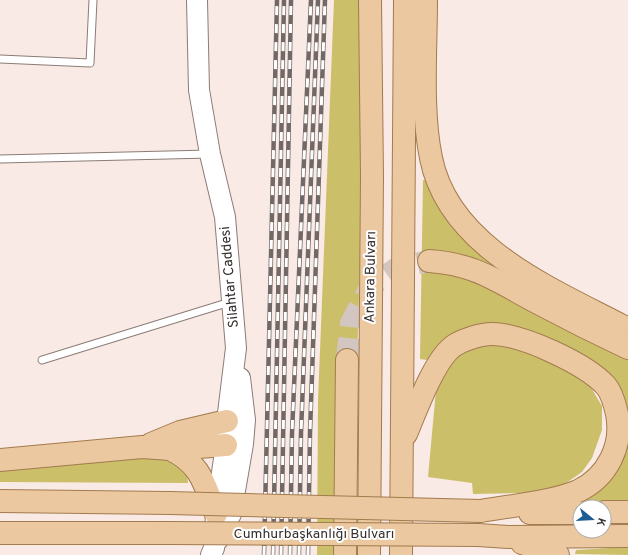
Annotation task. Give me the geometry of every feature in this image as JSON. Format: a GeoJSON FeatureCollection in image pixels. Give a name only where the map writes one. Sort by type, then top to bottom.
{"type":"FeatureCollection","features":[{"type":"Feature","properties":{"kind":"main road","name":"Silahtar Caddesi"},"geometry":{"type":"LineString","coordinates":[[197,0],[199,90],[210,154],[225,217],[236,348],[235,444],[216,514],[212,552]]}},
{"type":"Feature","properties":{"kind":"main road","name":"Ankara Bulvarı"},"geometry":{"type":"LineString","coordinates":[[369,555],[372,176],[370,0]]}},
{"type":"Feature","properties":{"kind":"main road"},"geometry":{"type":"LineString","coordinates":[[401,555],[405,0]]}},
{"type":"Feature","properties":{"kind":"main road"},"geometry":{"type":"LineString","coordinates":[[426,0],[428,133],[431,158],[442,190],[462,222],[492,252],[522,272],[628,329]]}},
{"type":"Feature","properties":{"kind":"main road"},"geometry":{"type":"LineString","coordinates":[[429,261],[452,263],[470,268],[498,280],[537,302],[628,348]]}},
{"type":"Feature","properties":{"kind":"main road"},"geometry":{"type":"LineString","coordinates":[[402,443],[427,385],[440,362],[454,346],[474,337],[492,334],[512,336],[547,350],[593,374],[607,387],[616,405],[618,420],[619,436],[615,452],[605,470],[593,482],[584,488],[561,497],[481,511]]}},
{"type":"Feature","properties":{"kind":"main road"},"geometry":{"type":"LineString","coordinates":[[345,555],[347,360]]}},
{"type":"Feature","properties":{"kind":"main road"},"geometry":{"type":"LineString","coordinates":[[142,447],[180,432],[236,420]]}},
{"type":"Feature","properties":{"kind":"main road"},"geometry":{"type":"LineString","coordinates":[[0,460],[142,447],[170,449],[235,444],[231,514],[212,552]]}},
{"type":"Feature","properties":{"kind":"main road"},"geometry":{"type":"LineString","coordinates":[[170,449],[185,456],[195,467],[216,514]]}},
{"type":"Feature","properties":{"kind":"main road","name":"Cumhurbaşkanlığı Bulvarı"},"geometry":{"type":"LineString","coordinates":[[0,501],[170,503],[572,513]]}},
{"type":"Feature","properties":{"kind":"main road"},"geometry":{"type":"LineString","coordinates":[[612,512],[628,512]]}},
{"type":"Feature","properties":{"kind":"main road","name":"Cumhurbaşkanlığı Bulvarı"},"geometry":{"type":"LineString","coordinates":[[0,533],[478,535],[508,538],[628,536]]}},
{"type":"Feature","properties":{"kind":"main road"},"geometry":{"type":"LineString","coordinates":[[508,538],[558,555]]}},
{"type":"Feature","properties":{"kind":"lane"},"geometry":{"type":"LineString","coordinates":[[0,59],[90,63],[93,0]]}},
{"type":"Feature","properties":{"kind":"lane"},"geometry":{"type":"LineString","coordinates":[[0,159],[210,154]]}},
{"type":"Feature","properties":{"kind":"lane"},"geometry":{"type":"LineString","coordinates":[[42,360],[232,302]]}},
{"type":"Feature","properties":{"kind":"shaded area"},"geometry":{"type":"Polygon","coordinates":[[[334,0],[360,0],[361,230],[357,361],[335,555],[317,555],[318,401],[334,0]]]}},
{"type":"Feature","properties":{"kind":"shaded area"},"geometry":{"type":"Polygon","coordinates":[[[423,180],[428,180],[437,199],[568,301],[452,270],[628,355],[628,504],[612,504],[612,499],[579,499],[620,450],[600,373],[468,329],[445,341],[431,354],[427,360],[420,359],[423,180]]]}},
{"type":"Feature","properties":{"kind":"shaded area"},"geometry":{"type":"Polygon","coordinates":[[[482,339],[544,355],[590,386],[602,406],[602,430],[592,458],[582,472],[559,488],[520,493],[473,494],[472,483],[428,477],[437,379],[444,361],[482,339]]]}},
{"type":"Feature","properties":{"kind":"shaded area"},"geometry":{"type":"Polygon","coordinates":[[[165,456],[187,473],[188,483],[0,482],[0,468],[165,456]]]}},
{"type":"Feature","properties":{"kind":"shaded area"},"geometry":{"type":"Polygon","coordinates":[[[628,547],[628,555],[575,554],[576,550],[628,547]]]}},
{"type":"Feature","properties":{"kind":"tunnel"},"geometry":{"type":"LineString","coordinates":[[347,360],[351,323],[371,286],[397,268],[429,261]]}},
{"type":"Feature","properties":{"kind":"railway"},"geometry":{"type":"LineString","coordinates":[[264,555],[277,0]]}},
{"type":"Feature","properties":{"kind":"railway"},"geometry":{"type":"LineString","coordinates":[[273,555],[284,0]]}},
{"type":"Feature","properties":{"kind":"railway"},"geometry":{"type":"LineString","coordinates":[[281,555],[291,0]]}},
{"type":"Feature","properties":{"kind":"railway"},"geometry":{"type":"LineString","coordinates":[[290,555],[292,433],[311,0]]}},
{"type":"Feature","properties":{"kind":"railway"},"geometry":{"type":"LineString","coordinates":[[299,555],[301,433],[318,0]]}},
{"type":"Feature","properties":{"kind":"railway"},"geometry":{"type":"LineString","coordinates":[[308,555],[310,433],[325,0]]}}]}
